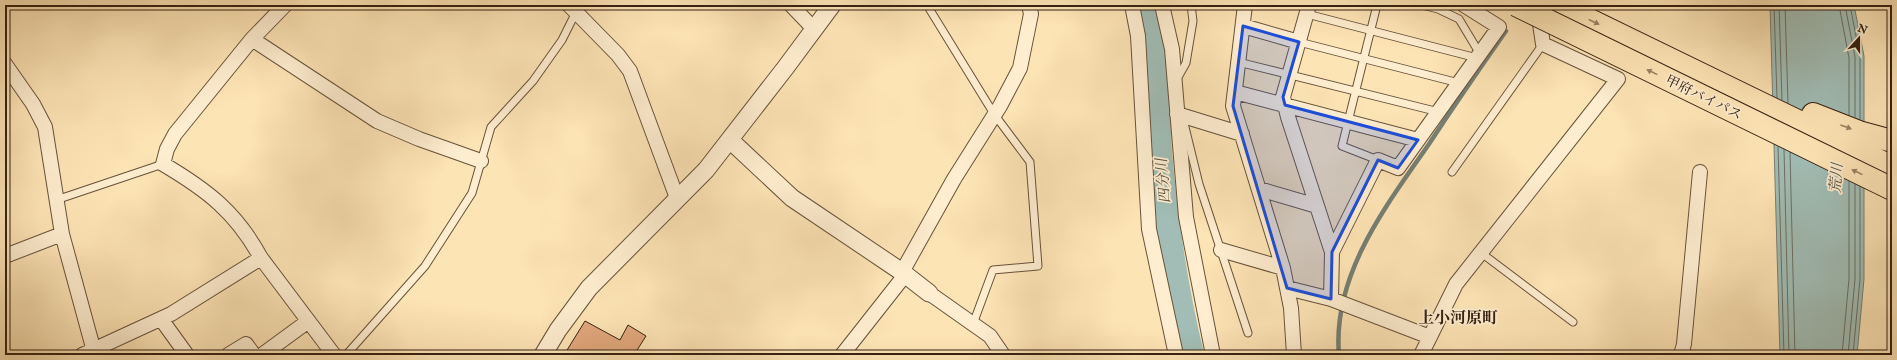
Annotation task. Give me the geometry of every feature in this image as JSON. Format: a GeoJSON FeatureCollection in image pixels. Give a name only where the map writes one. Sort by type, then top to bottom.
{"type":"FeatureCollection","features":[{"type":"Feature","properties":{"kind":"highway","name":"甲府バイパス"},"geometry":{"type":"LineString","coordinates":[[1516,5],[1892,189]]}},
{"type":"Feature","properties":{"kind":"highway","name":"甲府バイパス"},"geometry":{"type":"LineString","coordinates":[[1559,5],[1892,167]]}},
{"type":"Feature","properties":{"kind":"highway"},"geometry":{"type":"LineString","coordinates":[[1692,70],[1859,132],[1892,141]]}},
{"type":"Feature","properties":{"kind":"street"},"geometry":{"type":"LineString","coordinates":[[285,5],[252,39],[176,134],[167,149],[163,164],[196,184],[226,209],[252,242],[260,258],[334,355]]}},
{"type":"Feature","properties":{"kind":"street"},"geometry":{"type":"LineString","coordinates":[[791,5],[814,29]]}},
{"type":"Feature","properties":{"kind":"street"},"geometry":{"type":"LineString","coordinates":[[544,355],[558,330],[589,288],[676,198],[706,170],[832,5]]}},
{"type":"Feature","properties":{"kind":"street"},"geometry":{"type":"LineString","coordinates":[[842,355],[904,274],[954,179],[1020,68],[1031,14],[1029,5]]}},
{"type":"Feature","properties":{"kind":"street"},"geometry":{"type":"LineString","coordinates":[[1132,5],[1138,36],[1149,229],[1176,355]]}},
{"type":"Feature","properties":{"kind":"street"},"geometry":{"type":"LineString","coordinates":[[1162,5],[1172,49],[1179,114],[1186,217],[1213,355]]}},
{"type":"Feature","properties":{"kind":"street"},"geometry":{"type":"LineString","coordinates":[[1245,5],[1233,106],[1284,268],[1291,308],[1294,355]]}},
{"type":"Feature","properties":{"kind":"street"},"geometry":{"type":"LineString","coordinates":[[1332,252],[1378,160],[1398,168],[1499,27],[1464,5]]}},
{"type":"Feature","properties":{"kind":"street"},"geometry":{"type":"LineString","coordinates":[[1424,354],[1430,337],[1456,284],[1618,79],[1543,44],[1537,5]]}},
{"type":"Feature","properties":{"kind":"street"},"geometry":{"type":"LineString","coordinates":[[573,7],[618,55],[630,71],[676,198]]}},
{"type":"Feature","properties":{"kind":"street"},"geometry":{"type":"LineString","coordinates":[[1308,10],[1283,97],[1332,252],[1333,299]]}},
{"type":"Feature","properties":{"kind":"street"},"geometry":{"type":"LineString","coordinates":[[1243,26],[1299,42]]}},
{"type":"Feature","properties":{"kind":"street"},"geometry":{"type":"LineString","coordinates":[[252,39],[377,121],[418,139],[481,161]]}},
{"type":"Feature","properties":{"kind":"street"},"geometry":{"type":"LineString","coordinates":[[5,64],[33,104],[45,128],[62,234],[90,353],[162,319],[260,258]]}},
{"type":"Feature","properties":{"kind":"street"},"geometry":{"type":"LineString","coordinates":[[1235,92],[1418,140]]}},
{"type":"Feature","properties":{"kind":"street"},"geometry":{"type":"LineString","coordinates":[[1179,114],[1242,134]]}},
{"type":"Feature","properties":{"kind":"street"},"geometry":{"type":"LineString","coordinates":[[730,140],[792,198],[904,274],[990,336],[1003,355]]}},
{"type":"Feature","properties":{"kind":"street"},"geometry":{"type":"LineString","coordinates":[[1682,355],[1700,172]]}},
{"type":"Feature","properties":{"kind":"street"},"geometry":{"type":"LineString","coordinates":[[1259,189],[1317,206]]}},
{"type":"Feature","properties":{"kind":"street"},"geometry":{"type":"LineString","coordinates":[[5,256],[62,234]]}},
{"type":"Feature","properties":{"kind":"street"},"geometry":{"type":"LineString","coordinates":[[1221,250],[1284,268]]}},
{"type":"Feature","properties":{"kind":"street"},"geometry":{"type":"LineString","coordinates":[[1287,288],[1333,299],[1430,337]]}},
{"type":"Feature","properties":{"kind":"street"},"geometry":{"type":"LineString","coordinates":[[162,319],[187,355]]}},
{"type":"Feature","properties":{"kind":"street"},"geometry":{"type":"LineString","coordinates":[[262,355],[308,322]]}},
{"type":"Feature","properties":{"kind":"street"},"geometry":{"type":"LineString","coordinates":[[228,355],[246,344],[254,355]]}},
{"type":"Feature","properties":{"kind":"lane"},"geometry":{"type":"LineString","coordinates":[[926,5],[994,114],[1030,162],[1038,266],[993,270],[973,324]]}},
{"type":"Feature","properties":{"kind":"lane"},"geometry":{"type":"LineString","coordinates":[[1175,82],[1186,63],[1193,22],[1191,5]]}},
{"type":"Feature","properties":{"kind":"lane"},"geometry":{"type":"LineString","coordinates":[[1377,5],[1342,146],[1378,160]]}},
{"type":"Feature","properties":{"kind":"lane"},"geometry":{"type":"LineString","coordinates":[[1422,5],[1438,9],[1459,20],[1479,56]]}},
{"type":"Feature","properties":{"kind":"lane"},"geometry":{"type":"LineString","coordinates":[[346,355],[425,266],[472,193],[491,127],[533,81],[562,40],[573,7]]}},
{"type":"Feature","properties":{"kind":"lane"},"geometry":{"type":"LineString","coordinates":[[1308,10],[1371,31],[1479,56]]}},
{"type":"Feature","properties":{"kind":"lane"},"geometry":{"type":"LineString","coordinates":[[1299,42],[1364,60],[1459,83]]}},
{"type":"Feature","properties":{"kind":"lane"},"geometry":{"type":"LineString","coordinates":[[1452,172],[1543,44]]}},
{"type":"Feature","properties":{"kind":"lane"},"geometry":{"type":"LineString","coordinates":[[1238,62],[1438,112]]}},
{"type":"Feature","properties":{"kind":"lane"},"geometry":{"type":"LineString","coordinates":[[1179,114],[1199,184],[1248,333]]}},
{"type":"Feature","properties":{"kind":"lane"},"geometry":{"type":"LineString","coordinates":[[56,200],[163,164]]}},
{"type":"Feature","properties":{"kind":"lane"},"geometry":{"type":"LineString","coordinates":[[1480,252],[1573,322]]}},
{"type":"Feature","properties":{"kind":"highlighted area"},"geometry":{"type":"Polygon","coordinates":[[[1243,26],[1299,42],[1283,97],[1285,105],[1418,140],[1398,168],[1378,160],[1332,252],[1331,299],[1287,288],[1233,106],[1243,26]]]}},
{"type":"Feature","properties":{"kind":"water","name":"荒川"},"geometry":{"type":"Polygon","coordinates":[[[1770,5],[1854,5],[1864,56],[1864,279],[1857,355],[1780,355],[1770,5]]]}},
{"type":"Feature","properties":{"kind":"building"},"geometry":{"type":"Polygon","coordinates":[[[585,321],[620,340],[628,325],[646,336],[634,355],[564,355],[585,321]]]}},
{"type":"Feature","properties":{"kind":"waterway","name":"四分川"},"geometry":{"type":"LineString","coordinates":[[1145,5],[1152,41],[1156,79],[1159,153],[1164,204],[1175,280],[1191,355]]}},
{"type":"Feature","properties":{"kind":"waterway"},"geometry":{"type":"LineString","coordinates":[[1339,355],[1339,326],[1344,297],[1353,269],[1365,243],[1396,192],[1506,31]]}},
{"type":"Feature","properties":{"kind":"district","name":"上小河原町"},"geometry":{"type":"Point","coordinates":[1458,317]}}]}
